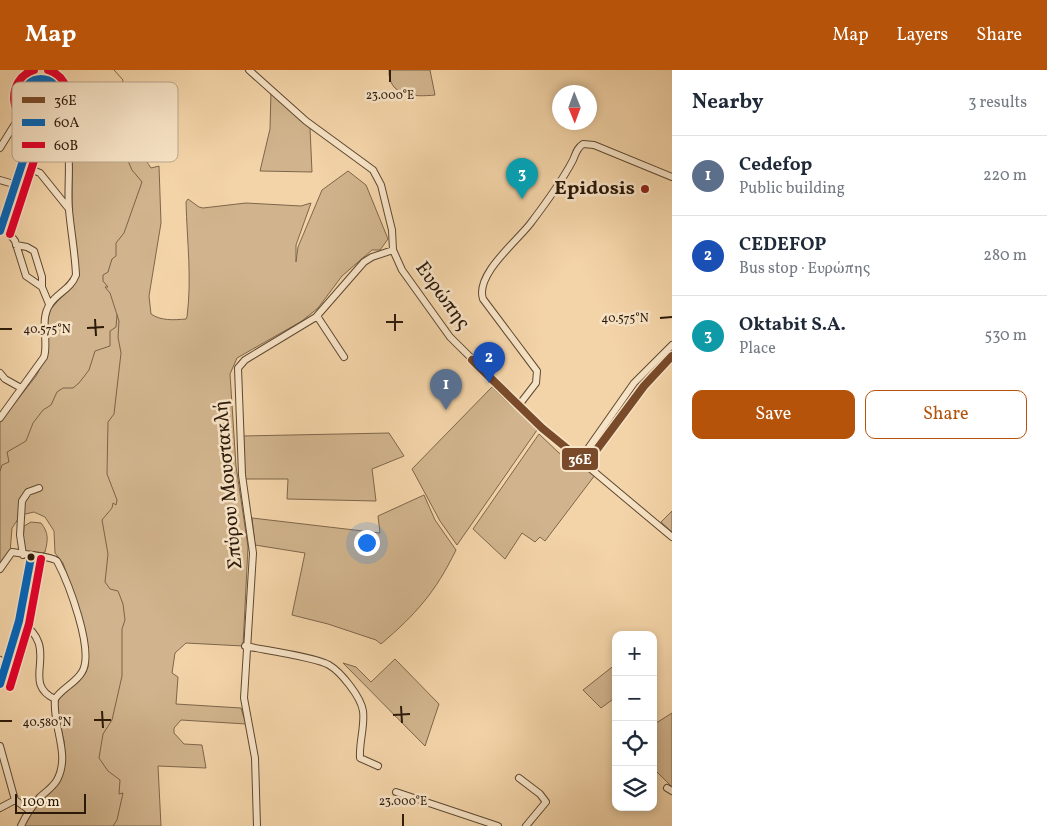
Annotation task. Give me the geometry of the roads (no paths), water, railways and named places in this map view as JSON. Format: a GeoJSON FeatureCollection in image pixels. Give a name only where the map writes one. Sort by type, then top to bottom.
{"type":"FeatureCollection","features":[{"type":"Feature","properties":{"kind":"street","name":"Ευρώπης"},"geometry":{"type":"LineString","coordinates":[[249,70],[306,121],[373,170],[381,185],[383,202],[388,214],[393,250],[402,270],[450,337],[542,428],[672,536]]}},
{"type":"Feature","properties":{"kind":"street"},"geometry":{"type":"LineString","coordinates":[[33,82],[40,79],[49,82]]}},
{"type":"Feature","properties":{"kind":"street"},"geometry":{"type":"LineString","coordinates":[[0,148],[12,129]]}},
{"type":"Feature","properties":{"kind":"street"},"geometry":{"type":"LineString","coordinates":[[519,405],[536,383],[537,371],[483,299],[481,292],[485,276],[543,207],[560,182],[577,149],[583,144],[594,145],[672,178]]}},
{"type":"Feature","properties":{"kind":"street"},"geometry":{"type":"LineString","coordinates":[[23,162],[1,228],[9,230],[26,276],[42,287]]}},
{"type":"Feature","properties":{"kind":"street"},"geometry":{"type":"LineString","coordinates":[[0,418],[44,357],[46,350],[44,323],[50,304],[73,282],[76,275],[69,209],[68,162]]}},
{"type":"Feature","properties":{"kind":"street"},"geometry":{"type":"LineString","coordinates":[[22,166],[40,173],[69,209]]}},
{"type":"Feature","properties":{"kind":"street"},"geometry":{"type":"LineString","coordinates":[[0,180],[16,185]]}},
{"type":"Feature","properties":{"kind":"street"},"geometry":{"type":"LineString","coordinates":[[16,245],[27,247],[34,251],[42,277],[42,287],[50,304]]}},
{"type":"Feature","properties":{"kind":"street","name":"Σπύρου Μουστακλή"},"geometry":{"type":"LineString","coordinates":[[257,826],[255,758],[244,698],[253,553],[252,535],[242,475],[238,368],[246,360],[318,316],[364,262],[372,257],[393,250]]}},
{"type":"Feature","properties":{"kind":"street"},"geometry":{"type":"LineString","coordinates":[[318,316],[344,357]]}},
{"type":"Feature","properties":{"kind":"street"},"geometry":{"type":"LineString","coordinates":[[583,462],[634,383],[672,345]]}},
{"type":"Feature","properties":{"kind":"street"},"geometry":{"type":"LineString","coordinates":[[583,462],[644,386],[672,356]]}},
{"type":"Feature","properties":{"kind":"street"},"geometry":{"type":"LineString","coordinates":[[0,373],[22,388]]}},
{"type":"Feature","properties":{"kind":"street"},"geometry":{"type":"LineString","coordinates":[[23,555],[20,535],[22,501],[28,492],[39,488]]}},
{"type":"Feature","properties":{"kind":"street"},"geometry":{"type":"LineString","coordinates":[[0,568],[12,552],[31,557],[48,556],[57,561],[73,600],[84,642],[85,664],[83,672],[55,699],[54,717],[61,742],[61,765],[57,780],[29,810],[20,826]]}},
{"type":"Feature","properties":{"kind":"street"},"geometry":{"type":"LineString","coordinates":[[0,684],[19,621],[31,557]]}},
{"type":"Feature","properties":{"kind":"street"},"geometry":{"type":"LineString","coordinates":[[19,621],[29,627],[40,644],[40,687],[44,695],[55,699]]}},
{"type":"Feature","properties":{"kind":"street"},"geometry":{"type":"LineString","coordinates":[[246,646],[320,662],[332,667],[357,695],[362,706],[360,758],[378,766]]}},
{"type":"Feature","properties":{"kind":"street"},"geometry":{"type":"LineString","coordinates":[[0,660],[6,666]]}},
{"type":"Feature","properties":{"kind":"street"},"geometry":{"type":"LineString","coordinates":[[0,746],[14,800],[29,810]]}},
{"type":"Feature","properties":{"kind":"street"},"geometry":{"type":"LineString","coordinates":[[519,778],[540,794],[546,802],[526,826]]}},
{"type":"Feature","properties":{"kind":"street"},"geometry":{"type":"LineString","coordinates":[[396,792],[498,826]]}},
{"type":"Feature","properties":{"kind":"street"},"geometry":{"type":"LineString","coordinates":[[0,808],[14,800]]}},
{"type":"Feature","properties":{"kind":"waterway"},"geometry":{"type":"LineString","coordinates":[[114,70],[123,80],[122,82]]}},
{"type":"Feature","properties":{"kind":"waterway"},"geometry":{"type":"LineString","coordinates":[[113,826],[117,820],[123,793],[119,794],[120,780],[108,771],[99,758],[103,734],[112,720],[122,676],[122,629],[125,620],[123,604],[118,591],[110,589],[105,582],[108,554],[102,520],[112,508],[113,503],[116,505],[117,500],[107,474],[108,422],[114,414],[121,353],[118,337],[119,321],[110,293],[105,287],[108,287],[103,281],[103,275],[108,272],[112,259],[116,256],[116,243],[124,233],[142,182],[132,170],[128,162]]}},
{"type":"Feature","properties":{"kind":"waterway"},"geometry":{"type":"LineString","coordinates":[[0,471],[2,465],[9,462],[7,452],[26,441],[33,423],[43,410],[51,405],[57,392],[63,388],[73,388],[79,383],[89,370],[95,351],[110,346],[110,331],[116,327],[117,315]]}},
{"type":"Feature","properties":{"kind":"place","name":"Epidosis"},"geometry":{"type":"Point","coordinates":[645,189]}},
{"type":"Feature","properties":{"kind":"place","name":"Oktabit S.A."},"geometry":{"type":"Point","coordinates":[522,199]}},
{"type":"Feature","properties":{"kind":"place","name":"CEDEFOP"},"geometry":{"type":"Point","coordinates":[489,383]}},
{"type":"Feature","properties":{"kind":"place","name":"Cedefop"},"geometry":{"type":"Point","coordinates":[446,410]}}]}
